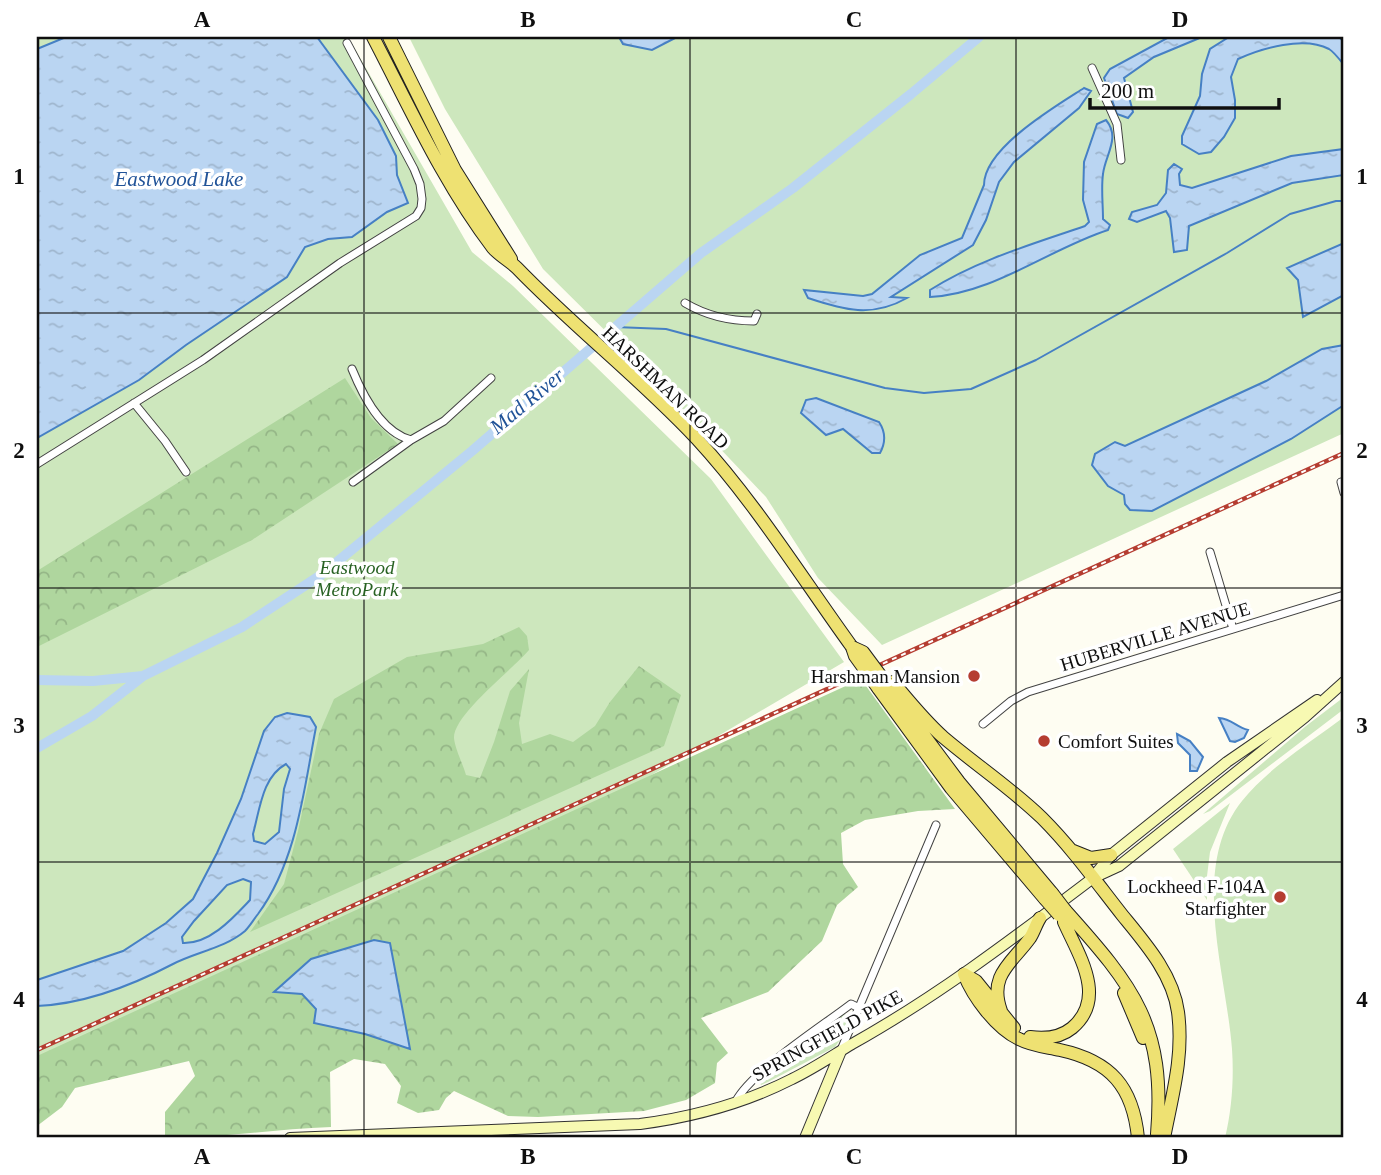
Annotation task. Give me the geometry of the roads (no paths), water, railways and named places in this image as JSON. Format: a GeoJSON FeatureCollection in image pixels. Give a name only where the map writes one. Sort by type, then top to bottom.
{"type":"FeatureCollection","features":[{"type":"Feature","properties":{"kind":"main road","name":"HARSHMAN ROAD"},"geometry":{"type":"LineString","coordinates":[[373,37],[445,175],[468,214],[496,251],[515,266],[708,452],[839,628],[858,647],[886,685]]}},
{"type":"Feature","properties":{"kind":"main road","name":"HARSHMAN ROAD"},"geometry":{"type":"LineString","coordinates":[[389,37],[455,170],[515,266]]}},
{"type":"Feature","properties":{"kind":"main road"},"geometry":{"type":"LineString","coordinates":[[886,685],[1032,809],[1070,849],[1150,949],[1167,979],[1178,1010],[1180,1043],[1177,1077],[1164,1138]]}},
{"type":"Feature","properties":{"kind":"main road"},"geometry":{"type":"LineString","coordinates":[[886,685],[951,788],[1049,896],[1119,986],[1141,1031],[1151,1080],[1149,1138]]}},
{"type":"Feature","properties":{"kind":"main road","name":"SPRINGFIELD PIKE"},"geometry":{"type":"LineString","coordinates":[[1093,878],[1111,855],[1227,762],[1339,686]]}},
{"type":"Feature","properties":{"kind":"main road","name":"SPRINGFIELD PIKE"},"geometry":{"type":"LineString","coordinates":[[290,1138],[640,1124],[690,1116],[736,1102],[794,1078],[964,975],[1093,878],[1119,866],[1305,717],[1339,686]]}},
{"type":"Feature","properties":{"kind":"main road"},"geometry":{"type":"LineString","coordinates":[[1070,849],[1091,858],[1111,855]]}},
{"type":"Feature","properties":{"kind":"main road"},"geometry":{"type":"LineString","coordinates":[[964,975],[976,981],[1006,1020],[1022,1033],[1049,1038],[1067,1032],[1082,1017],[1089,997],[1087,975],[1063,916]]}},
{"type":"Feature","properties":{"kind":"main road"},"geometry":{"type":"LineString","coordinates":[[1063,916],[1111,962],[1140,1007],[1150,1033],[1157,1065],[1157,1138]]}},
{"type":"Feature","properties":{"kind":"main road"},"geometry":{"type":"LineString","coordinates":[[1006,1020],[998,999],[999,981],[1006,966],[1030,938],[1040,918]]}},
{"type":"Feature","properties":{"kind":"main road"},"geometry":{"type":"LineString","coordinates":[[964,975],[969,986],[995,1020],[1011,1035],[1026,1042],[1082,1056],[1115,1075],[1130,1098],[1139,1138]]}},
{"type":"Feature","properties":{"kind":"main road"},"geometry":{"type":"LineString","coordinates":[[805,1138],[841,1051]]}},
{"type":"Feature","properties":{"kind":"street"},"geometry":{"type":"LineString","coordinates":[[37,464],[203,360],[340,263],[405,225],[419,212],[422,199],[414,169],[347,43]]}},
{"type":"Feature","properties":{"kind":"street"},"geometry":{"type":"LineString","coordinates":[[1092,68],[1117,124],[1121,160]]}},
{"type":"Feature","properties":{"kind":"street"},"geometry":{"type":"LineString","coordinates":[[685,303],[706,314],[724,319],[754,321],[757,314]]}},
{"type":"Feature","properties":{"kind":"street"},"geometry":{"type":"LineString","coordinates":[[352,369],[379,416],[391,430],[411,440]]}},
{"type":"Feature","properties":{"kind":"street"},"geometry":{"type":"LineString","coordinates":[[353,482],[411,440],[444,421],[491,378]]}},
{"type":"Feature","properties":{"kind":"street"},"geometry":{"type":"LineString","coordinates":[[134,403],[186,472]]}},
{"type":"Feature","properties":{"kind":"street"},"geometry":{"type":"LineString","coordinates":[[1341,482],[1344,493]]}},
{"type":"Feature","properties":{"kind":"street"},"geometry":{"type":"LineString","coordinates":[[1210,552],[1233,629]]}},
{"type":"Feature","properties":{"kind":"street","name":"HUBERVILLE AVENUE"},"geometry":{"type":"LineString","coordinates":[[983,724],[1011,701],[1028,692],[1344,595]]}},
{"type":"Feature","properties":{"kind":"street"},"geometry":{"type":"LineString","coordinates":[[841,1051],[936,825]]}},
{"type":"Feature","properties":{"kind":"street"},"geometry":{"type":"LineString","coordinates":[[736,1102],[748,1084],[764,1070],[850,1004],[859,1008]]}},
{"type":"Feature","properties":{"kind":"water","name":"Eastwood Lake"},"geometry":{"type":"Polygon","coordinates":[[[66,37],[317,37],[378,120],[396,156],[397,175],[408,203],[387,212],[352,237],[328,239],[305,247],[287,277],[139,380],[37,438],[37,49],[66,37]]]}},
{"type":"Feature","properties":{"kind":"water"},"geometry":{"type":"Polygon","coordinates":[[[619,37],[677,37],[652,50],[623,44],[619,37]]]}},
{"type":"Feature","properties":{"kind":"water"},"geometry":{"type":"Polygon","coordinates":[[[1169,37],[1202,37],[1154,57],[1124,78],[1133,112],[1128,118],[1117,114],[1104,78],[1110,69],[1169,37]]]}},
{"type":"Feature","properties":{"kind":"water"},"geometry":{"type":"Polygon","coordinates":[[[1229,37],[1339,37],[1344,42],[1344,65],[1329,49],[1308,44],[1283,45],[1238,59],[1231,77],[1235,118],[1211,152],[1199,154],[1182,144],[1182,136],[1200,96],[1202,74],[1210,49],[1229,37]]]}},
{"type":"Feature","properties":{"kind":"water"},"geometry":{"type":"Polygon","coordinates":[[[1084,88],[1091,91],[1079,108],[1014,162],[999,182],[986,220],[973,245],[891,297],[907,298],[882,308],[858,310],[808,298],[804,290],[863,296],[872,294],[920,255],[962,238],[987,171],[996,157],[1024,129],[1084,88]]]}},
{"type":"Feature","properties":{"kind":"water"},"geometry":{"type":"Polygon","coordinates":[[[1106,120],[1112,133],[1102,185],[1103,219],[1110,225],[1108,230],[976,288],[930,297],[930,290],[967,270],[1085,226],[1089,222],[1083,200],[1084,162],[1097,124],[1106,120]]]}},
{"type":"Feature","properties":{"kind":"water"},"geometry":{"type":"Polygon","coordinates":[[[1344,149],[1344,175],[1292,183],[1189,226],[1187,250],[1174,252],[1170,218],[1166,211],[1137,222],[1129,219],[1132,212],[1157,205],[1166,193],[1168,170],[1174,164],[1182,169],[1179,174],[1180,185],[1192,188],[1291,156],[1344,149]]]}},
{"type":"Feature","properties":{"kind":"water"},"geometry":{"type":"Polygon","coordinates":[[[1344,243],[1344,295],[1303,317],[1298,280],[1287,268],[1344,243]]]}},
{"type":"Feature","properties":{"kind":"water"},"geometry":{"type":"Polygon","coordinates":[[[1344,345],[1344,405],[1291,439],[1152,511],[1130,510],[1125,504],[1124,495],[1108,486],[1092,465],[1095,454],[1115,442],[1125,446],[1266,381],[1322,349],[1344,345]]]}},
{"type":"Feature","properties":{"kind":"water"},"geometry":{"type":"Polygon","coordinates":[[[816,398],[879,422],[884,437],[880,453],[872,453],[843,429],[826,435],[801,413],[806,400],[816,398]]]}},
{"type":"Feature","properties":{"kind":"water"},"geometry":{"type":"Polygon","coordinates":[[[287,713],[310,717],[316,727],[303,799],[290,848],[271,893],[249,927],[229,942],[182,960],[141,980],[90,998],[37,1006],[37,980],[123,951],[166,923],[193,899],[241,799],[264,731],[275,717],[287,713]],[[286,764],[267,785],[253,834],[254,841],[265,844],[279,832],[284,789],[290,769],[286,764]],[[243,879],[227,885],[194,921],[182,937],[183,943],[212,935],[250,900],[251,882],[243,879]]]}},
{"type":"Feature","properties":{"kind":"water"},"geometry":{"type":"Polygon","coordinates":[[[1219,718],[1248,730],[1244,738],[1230,741],[1219,718]]]}},
{"type":"Feature","properties":{"kind":"water"},"geometry":{"type":"Polygon","coordinates":[[[1177,734],[1190,741],[1203,757],[1197,771],[1190,771],[1190,755],[1178,743],[1177,734]]]}},
{"type":"Feature","properties":{"kind":"water"},"geometry":{"type":"Polygon","coordinates":[[[374,940],[390,943],[410,1049],[365,1034],[314,1023],[316,1009],[302,994],[274,992],[311,959],[374,940]]]}},
{"type":"Feature","properties":{"kind":"waterway","name":"Mad River"},"geometry":{"type":"LineString","coordinates":[[37,680],[93,681],[143,676],[242,627],[321,575],[472,451],[701,253],[793,188],[979,37]]}},
{"type":"Feature","properties":{"kind":"waterway"},"geometry":{"type":"LineString","coordinates":[[615,327],[666,329],[885,388],[924,393],[971,389],[1036,360],[1227,253],[1290,214],[1344,201]]}},
{"type":"Feature","properties":{"kind":"waterway"},"geometry":{"type":"LineString","coordinates":[[37,748],[92,716],[143,676]]}},
{"type":"Feature","properties":{"kind":"railway"},"geometry":{"type":"LineString","coordinates":[[37,1050],[1344,453]]}},
{"type":"Feature","properties":{"kind":"place","name":"Harshman Mansion"},"geometry":{"type":"Point","coordinates":[974,676]}},
{"type":"Feature","properties":{"kind":"place","name":"Comfort Suites"},"geometry":{"type":"Point","coordinates":[1044,741]}},
{"type":"Feature","properties":{"kind":"place","name":"Lockheed F-104A Starfighter"},"geometry":{"type":"Point","coordinates":[1280,897]}},
{"type":"Feature","properties":{"kind":"park label","name":"Eastwood MetroPark"},"geometry":{"type":"Point","coordinates":[357,578]}}]}
